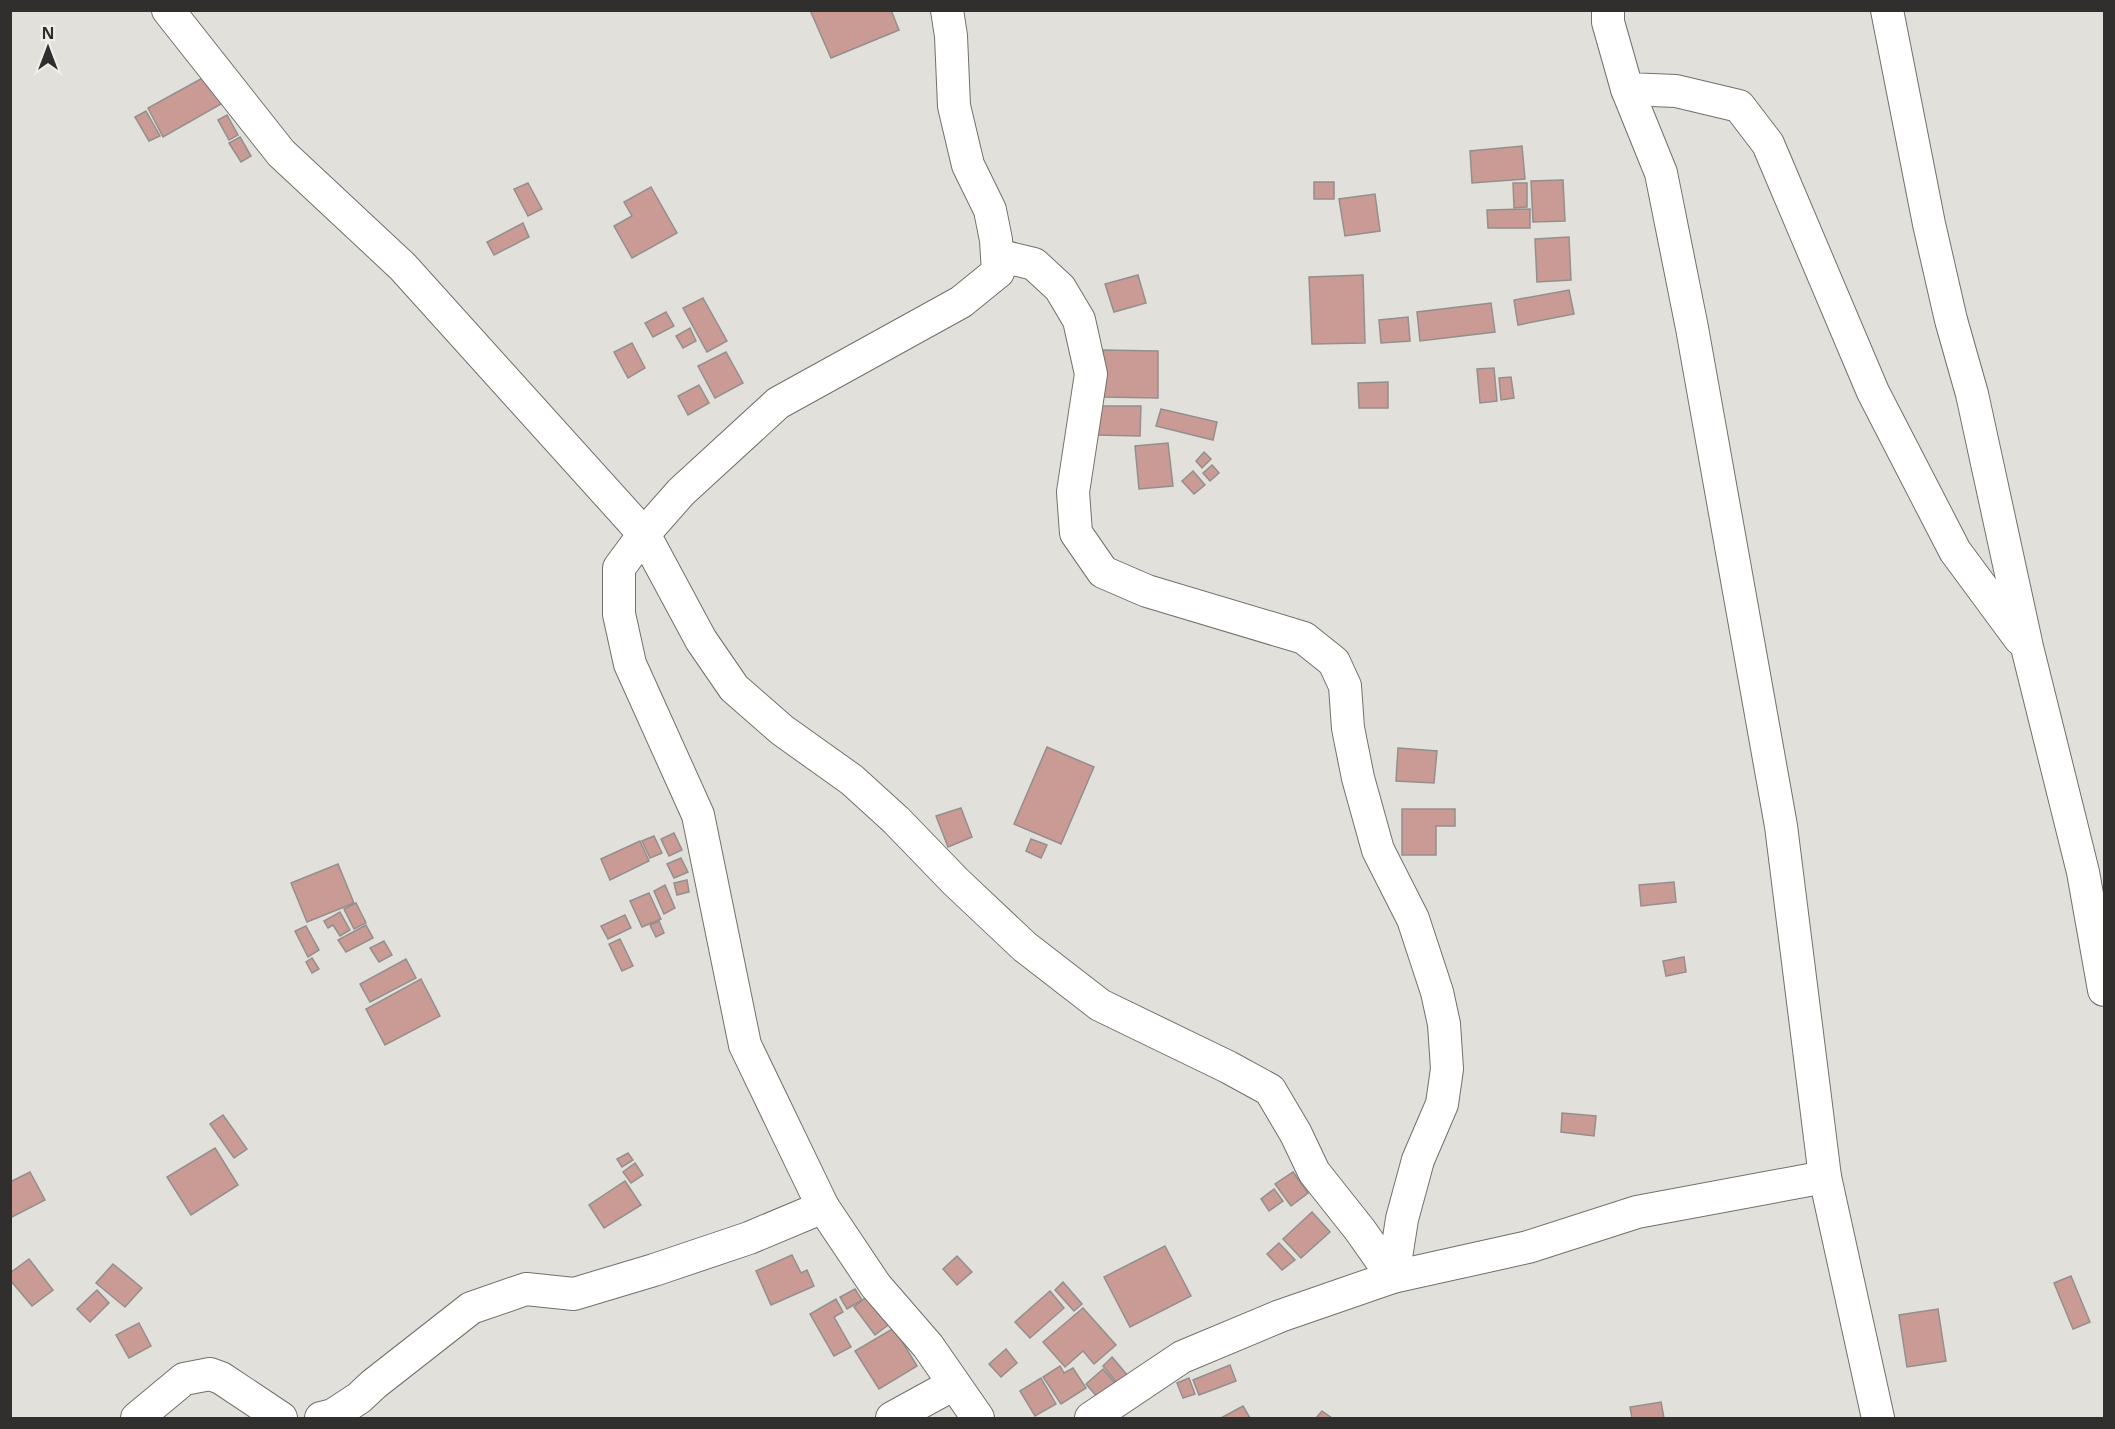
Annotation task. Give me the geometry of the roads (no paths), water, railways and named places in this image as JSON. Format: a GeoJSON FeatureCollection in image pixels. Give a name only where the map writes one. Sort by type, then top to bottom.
{"type":"FeatureCollection","features":[{"type":"Feature","properties":{"kind":"street"},"geometry":{"type":"LineString","coordinates":[[168,10],[281,153],[403,267],[644,534],[701,640],[734,688],[782,730],[852,780],[1025,947],[1100,1005],[1270,1090],[1296,1134],[1314,1172],[1360,1230],[1393,1277]]}},
{"type":"Feature","properties":{"kind":"street"},"geometry":{"type":"LineString","coordinates":[[946,10],[951,36],[954,106],[968,165],[990,210],[998,272],[961,302],[778,403],[681,492],[618,568],[619,614],[630,664],[698,815],[745,1045],[823,1207],[876,1286],[928,1346],[978,1419]]}},
{"type":"Feature","properties":{"kind":"street"},"geometry":{"type":"LineString","coordinates":[[1608,10],[1608,22],[1627,89],[1661,173],[1694,340],[1781,826],[1825,1177],[1878,1419]]}},
{"type":"Feature","properties":{"kind":"street"},"geometry":{"type":"LineString","coordinates":[[1887,10],[1929,224],[1972,393],[2027,647],[2094,880],[2104,990]]}},
{"type":"Feature","properties":{"kind":"street"},"geometry":{"type":"LineString","coordinates":[[1627,89],[1676,91],[1739,106],[1768,144],[1879,403],[1955,551],[2027,647]]}},
{"type":"Feature","properties":{"kind":"street"},"geometry":{"type":"LineString","coordinates":[[997,255],[1034,264],[1060,288],[1079,320],[1091,374],[1072,492],[1076,533],[1103,572],[1147,591],[1304,638],[1334,662],[1345,686],[1348,728],[1358,778],[1378,850],[1413,918],[1437,992],[1444,1024],[1447,1068],[1442,1104],[1418,1160],[1402,1219],[1393,1277]]}},
{"type":"Feature","properties":{"kind":"street"},"geometry":{"type":"LineString","coordinates":[[1091,1419],[1182,1358],[1280,1316],[1393,1277],[1528,1247],[1637,1212],[1825,1177]]}},
{"type":"Feature","properties":{"kind":"street"},"geometry":{"type":"LineString","coordinates":[[321,1419],[333,1415],[359,1398],[471,1308],[526,1289],[574,1293],[654,1270],[749,1238],[823,1207]]}},
{"type":"Feature","properties":{"kind":"street"},"geometry":{"type":"LineString","coordinates":[[137,1419],[184,1379],[210,1374],[221,1378],[281,1419]]}},
{"type":"Feature","properties":{"kind":"street"},"geometry":{"type":"LineString","coordinates":[[892,1419],[954,1384]]}}]}
